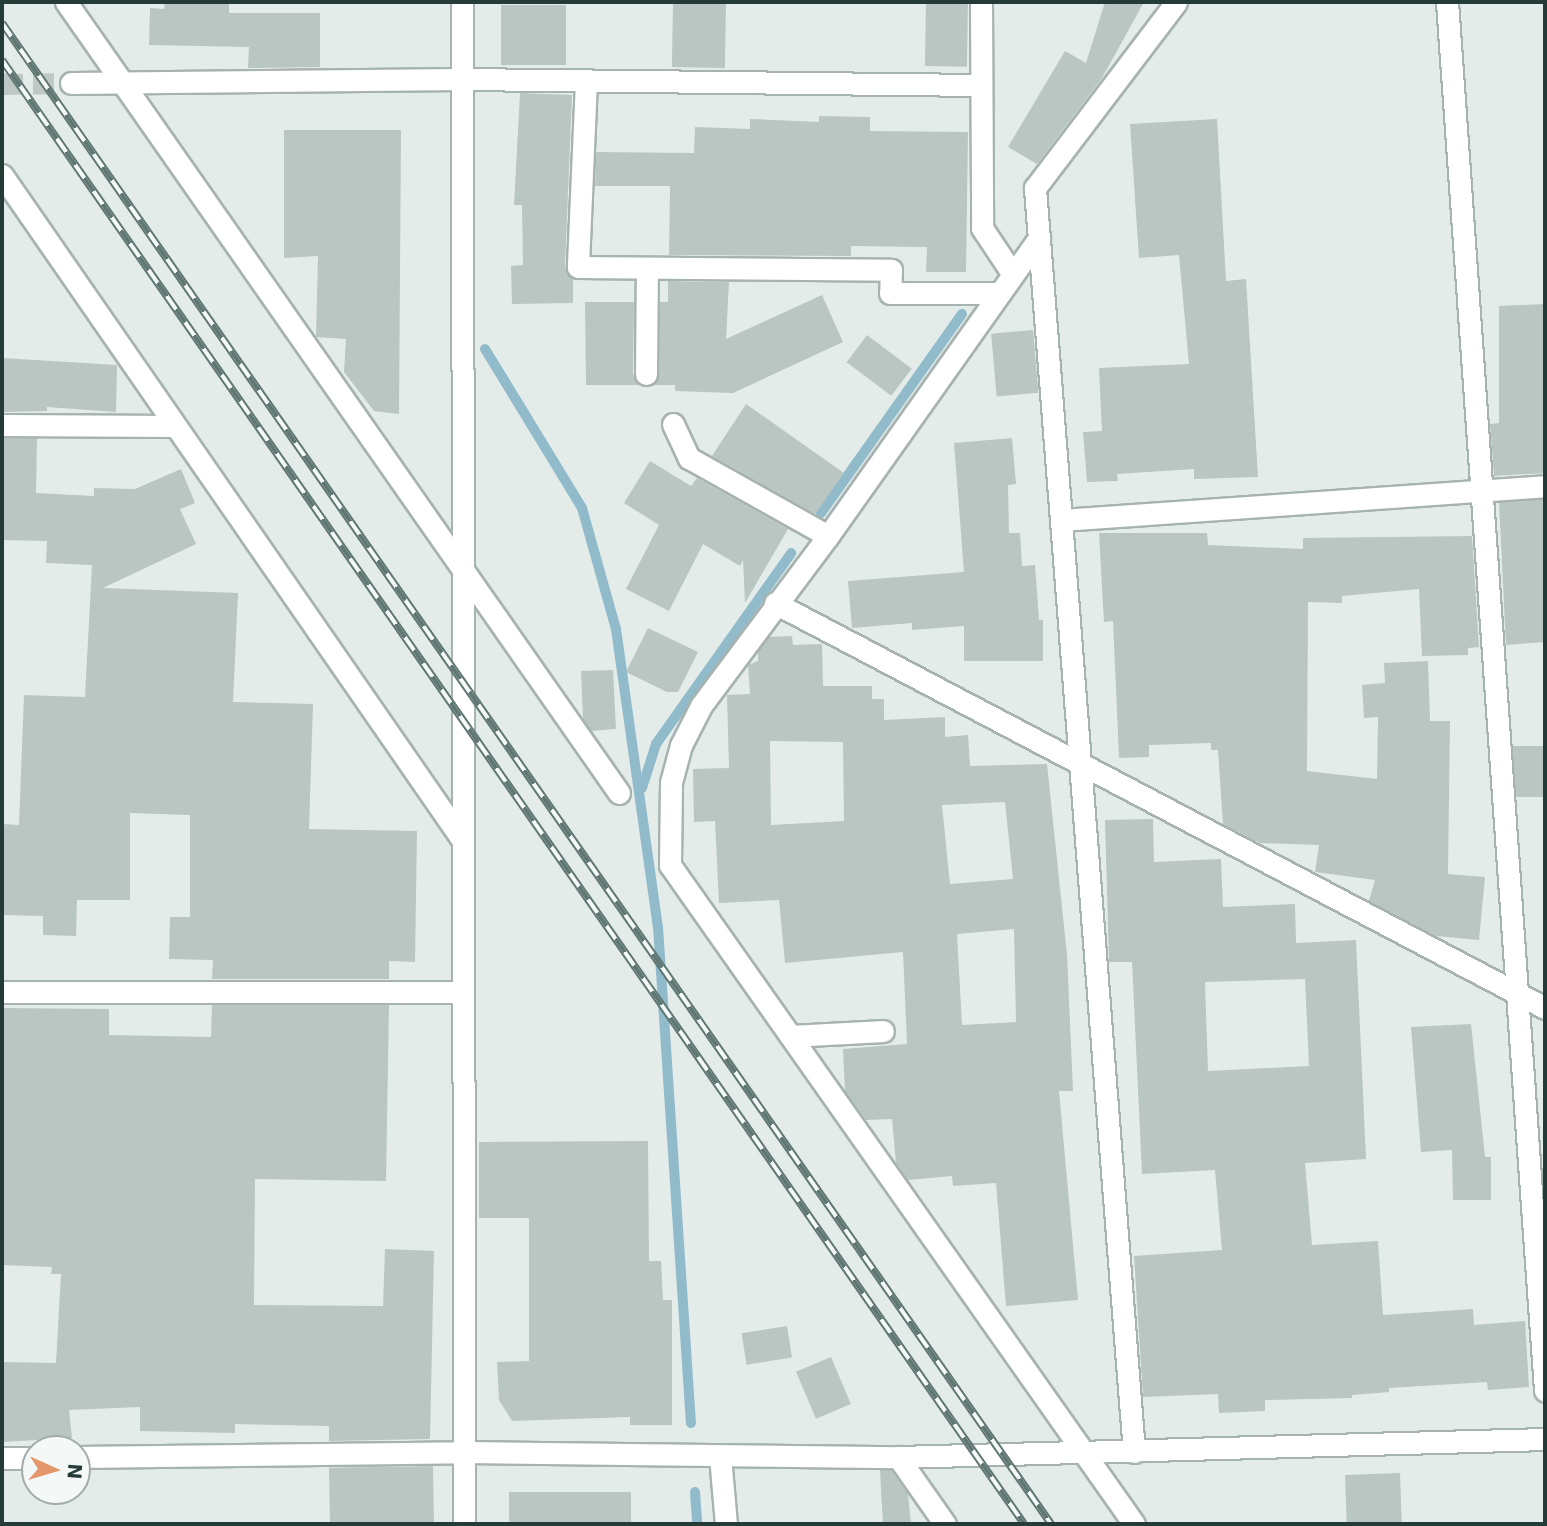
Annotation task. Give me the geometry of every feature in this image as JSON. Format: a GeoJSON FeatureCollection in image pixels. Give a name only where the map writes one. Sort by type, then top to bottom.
{"type":"FeatureCollection","features":[{"type":"Feature","properties":{"kind":"street"},"geometry":{"type":"LineString","coordinates":[[66,2],[460,572],[619,793]]}},
{"type":"Feature","properties":{"kind":"street"},"geometry":{"type":"LineString","coordinates":[[462,2],[460,572],[464,1524]]}},
{"type":"Feature","properties":{"kind":"street"},"geometry":{"type":"LineString","coordinates":[[981,2],[982,228],[1012,274]]}},
{"type":"Feature","properties":{"kind":"street"},"geometry":{"type":"LineString","coordinates":[[1134,1452],[1035,188],[1176,2]]}},
{"type":"Feature","properties":{"kind":"street"},"geometry":{"type":"LineString","coordinates":[[1447,2],[1514,992],[1545,1391]]}},
{"type":"Feature","properties":{"kind":"street"},"geometry":{"type":"LineString","coordinates":[[71,83],[461,79],[980,85]]}},
{"type":"Feature","properties":{"kind":"street"},"geometry":{"type":"LineString","coordinates":[[586,81],[578,267],[891,270],[890,293],[999,293]]}},
{"type":"Feature","properties":{"kind":"street"},"geometry":{"type":"LineString","coordinates":[[2,175],[173,426],[461,838]]}},
{"type":"Feature","properties":{"kind":"street"},"geometry":{"type":"LineString","coordinates":[[1040,238],[828,536],[775,603],[701,706],[681,745],[668,817],[670,865],[1134,1524]]}},
{"type":"Feature","properties":{"kind":"street"},"geometry":{"type":"LineString","coordinates":[[646,374],[647,268]]}},
{"type":"Feature","properties":{"kind":"street"},"geometry":{"type":"LineString","coordinates":[[673,424],[689,458],[828,536]]}},
{"type":"Feature","properties":{"kind":"street"},"geometry":{"type":"LineString","coordinates":[[2,425],[173,426]]}},
{"type":"Feature","properties":{"kind":"street"},"geometry":{"type":"LineString","coordinates":[[1061,520],[1545,486]]}},
{"type":"Feature","properties":{"kind":"street"},"geometry":{"type":"LineString","coordinates":[[775,603],[1545,1008]]}},
{"type":"Feature","properties":{"kind":"street"},"geometry":{"type":"LineString","coordinates":[[2,992],[462,992]]}},
{"type":"Feature","properties":{"kind":"street"},"geometry":{"type":"LineString","coordinates":[[792,1036],[883,1031]]}},
{"type":"Feature","properties":{"kind":"street"},"geometry":{"type":"LineString","coordinates":[[91,1457],[465,1452],[898,1457],[1084,1454],[1545,1439]]}},
{"type":"Feature","properties":{"kind":"street"},"geometry":{"type":"LineString","coordinates":[[720,1456],[726,1524]]}},
{"type":"Feature","properties":{"kind":"street"},"geometry":{"type":"LineString","coordinates":[[898,1457],[945,1524]]}},
{"type":"Feature","properties":{"kind":"street"},"geometry":{"type":"LineString","coordinates":[[2,1458],[21,1458]]}},
{"type":"Feature","properties":{"kind":"building"},"geometry":{"type":"Polygon","coordinates":[[[165,2],[229,2],[229,13],[320,13],[320,67],[248,68],[249,47],[149,45],[150,8],[164,9],[165,2]]]}},
{"type":"Feature","properties":{"kind":"building"},"geometry":{"type":"Polygon","coordinates":[[[926,2],[968,3],[967,67],[925,66],[926,2]]]}},
{"type":"Feature","properties":{"kind":"building"},"geometry":{"type":"Polygon","coordinates":[[[1105,2],[1144,2],[1102,78],[1037,164],[1008,147],[1065,51],[1086,63],[1105,2]]]}},
{"type":"Feature","properties":{"kind":"building"},"geometry":{"type":"Polygon","coordinates":[[[673,3],[726,4],[725,68],[672,67],[673,3]]]}},
{"type":"Feature","properties":{"kind":"building"},"geometry":{"type":"Polygon","coordinates":[[[501,5],[566,5],[566,65],[501,65],[501,5]]]}},
{"type":"Feature","properties":{"kind":"building"},"geometry":{"type":"Polygon","coordinates":[[[520,93],[572,95],[565,266],[573,279],[573,303],[512,304],[511,266],[523,265],[522,205],[514,205],[520,93]]]}},
{"type":"Feature","properties":{"kind":"building"},"geometry":{"type":"Polygon","coordinates":[[[819,116],[870,117],[870,131],[968,132],[966,272],[926,272],[927,247],[851,246],[851,256],[669,255],[670,186],[595,186],[596,152],[694,153],[695,127],[750,129],[750,119],[819,122],[819,116]]]}},
{"type":"Feature","properties":{"kind":"building"},"geometry":{"type":"Polygon","coordinates":[[[1217,119],[1226,281],[1246,279],[1258,477],[1194,479],[1194,469],[1117,474],[1118,481],[1087,482],[1083,432],[1102,431],[1099,368],[1189,364],[1179,255],[1139,258],[1130,124],[1217,119]]]}},
{"type":"Feature","properties":{"kind":"building"},"geometry":{"type":"Polygon","coordinates":[[[284,130],[401,130],[399,414],[374,411],[344,372],[346,339],[316,337],[318,256],[284,258],[284,130]]]}},
{"type":"Feature","properties":{"kind":"building"},"geometry":{"type":"Polygon","coordinates":[[[668,281],[729,282],[726,339],[822,295],[843,342],[733,393],[675,391],[675,385],[653,385],[659,374],[660,302],[668,302],[668,281]]]}},
{"type":"Feature","properties":{"kind":"building"},"geometry":{"type":"Polygon","coordinates":[[[585,302],[634,302],[633,374],[639,385],[586,385],[585,302]]]}},
{"type":"Feature","properties":{"kind":"building"},"geometry":{"type":"Polygon","coordinates":[[[1545,304],[1545,473],[1494,476],[1490,424],[1499,423],[1499,306],[1545,304]]]}},
{"type":"Feature","properties":{"kind":"building"},"geometry":{"type":"Polygon","coordinates":[[[1033,330],[1038,393],[997,396],[991,334],[1033,330]]]}},
{"type":"Feature","properties":{"kind":"building"},"geometry":{"type":"Polygon","coordinates":[[[867,335],[912,369],[891,396],[847,362],[867,335]]]}},
{"type":"Feature","properties":{"kind":"building"},"geometry":{"type":"Polygon","coordinates":[[[2,358],[117,365],[116,412],[47,407],[47,411],[2,412],[2,358]]]}},
{"type":"Feature","properties":{"kind":"building"},"geometry":{"type":"Polygon","coordinates":[[[746,404],[844,473],[815,514],[712,456],[746,404]]]}},
{"type":"Feature","properties":{"kind":"building"},"geometry":{"type":"Polygon","coordinates":[[[2,438],[37,438],[36,493],[94,496],[94,488],[135,489],[181,469],[195,503],[180,509],[196,544],[103,588],[238,593],[233,702],[313,704],[309,829],[417,831],[415,962],[389,961],[389,979],[212,979],[213,960],[169,959],[170,917],[190,917],[190,815],[130,813],[130,900],[77,900],[76,936],[43,935],[43,916],[2,915],[2,824],[19,825],[24,695],[85,697],[92,565],[46,563],[47,541],[2,540],[2,438]]]}},
{"type":"Feature","properties":{"kind":"building"},"geometry":{"type":"Polygon","coordinates":[[[1012,438],[1016,484],[1008,485],[1009,533],[1020,533],[1022,566],[1035,565],[1039,620],[1043,620],[1043,661],[964,661],[964,626],[912,630],[912,623],[852,628],[848,581],[964,572],[954,443],[1012,438]]]}},
{"type":"Feature","properties":{"kind":"building"},"geometry":{"type":"Polygon","coordinates":[[[650,461],[691,486],[697,478],[788,529],[745,603],[743,560],[740,566],[703,544],[669,611],[626,589],[659,525],[624,503],[650,461]]]}},
{"type":"Feature","properties":{"kind":"building"},"geometry":{"type":"Polygon","coordinates":[[[1544,499],[1545,642],[1506,645],[1499,502],[1544,499]]]}},
{"type":"Feature","properties":{"kind":"building"},"geometry":{"type":"Polygon","coordinates":[[[1099,533],[1207,533],[1208,545],[1303,549],[1303,538],[1472,536],[1479,647],[1468,648],[1468,655],[1422,656],[1419,589],[1342,596],[1342,603],[1308,602],[1307,771],[1377,779],[1378,717],[1364,718],[1362,685],[1385,683],[1384,663],[1428,661],[1430,721],[1450,721],[1448,874],[1485,877],[1479,940],[1436,936],[1369,901],[1375,880],[1315,872],[1319,845],[1260,843],[1223,824],[1218,750],[1211,750],[1211,743],[1149,745],[1149,757],[1119,758],[1113,621],[1104,622],[1099,533]]]}},
{"type":"Feature","properties":{"kind":"building"},"geometry":{"type":"Polygon","coordinates":[[[648,628],[698,652],[678,692],[667,692],[626,672],[648,628]]]}},
{"type":"Feature","properties":{"kind":"building"},"geometry":{"type":"Polygon","coordinates":[[[792,636],[793,645],[822,644],[823,686],[872,686],[872,699],[884,699],[884,720],[945,717],[945,737],[968,735],[970,766],[1047,764],[1067,955],[1073,1091],[1059,1091],[1078,1300],[1006,1306],[996,1183],[953,1186],[952,1176],[908,1180],[896,1163],[892,1119],[866,1120],[845,1091],[843,1049],[907,1044],[903,952],[785,963],[779,900],[719,903],[715,821],[694,822],[693,769],[729,768],[727,695],[750,694],[748,665],[758,661],[758,652],[769,637],[792,636]],[[770,741],[771,825],[844,821],[843,742],[770,741]],[[1005,802],[942,805],[950,884],[1013,879],[1005,802]],[[1014,929],[957,934],[962,1025],[1016,1022],[1014,929]]]}},
{"type":"Feature","properties":{"kind":"building"},"geometry":{"type":"Polygon","coordinates":[[[613,670],[616,729],[591,731],[583,719],[581,671],[613,670]]]}},
{"type":"Feature","properties":{"kind":"building"},"geometry":{"type":"Polygon","coordinates":[[[1513,746],[1545,746],[1545,797],[1513,797],[1513,746]]]}},
{"type":"Feature","properties":{"kind":"building"},"geometry":{"type":"Polygon","coordinates":[[[1153,819],[1154,862],[1221,859],[1223,907],[1295,904],[1296,943],[1356,940],[1366,1159],[1305,1163],[1312,1245],[1378,1241],[1383,1315],[1473,1309],[1474,1325],[1525,1321],[1529,1387],[1488,1390],[1487,1382],[1389,1388],[1389,1392],[1352,1395],[1352,1398],[1265,1400],[1265,1411],[1219,1413],[1218,1394],[1143,1397],[1134,1256],[1222,1250],[1215,1170],[1142,1174],[1132,962],[1109,962],[1105,820],[1153,819]],[[1305,979],[1205,982],[1208,1071],[1309,1066],[1305,979]]]}},
{"type":"Feature","properties":{"kind":"building"},"geometry":{"type":"Polygon","coordinates":[[[212,1005],[389,1005],[386,1181],[255,1179],[254,1305],[383,1306],[385,1249],[434,1251],[430,1439],[329,1441],[329,1426],[235,1424],[235,1433],[140,1431],[140,1407],[69,1410],[72,1435],[21,1435],[21,1441],[2,1442],[2,1362],[56,1363],[61,1274],[51,1274],[52,1267],[2,1265],[2,1008],[109,1009],[109,1035],[211,1037],[212,1005]]]}},
{"type":"Feature","properties":{"kind":"building"},"geometry":{"type":"Polygon","coordinates":[[[1471,1024],[1485,1157],[1491,1157],[1491,1200],[1453,1200],[1452,1150],[1421,1152],[1411,1027],[1471,1024]]]}},
{"type":"Feature","properties":{"kind":"building"},"geometry":{"type":"Polygon","coordinates":[[[648,1141],[649,1261],[661,1261],[663,1300],[672,1300],[672,1425],[630,1425],[630,1417],[512,1421],[499,1400],[497,1362],[529,1361],[529,1218],[479,1218],[479,1142],[648,1141]]]}},
{"type":"Feature","properties":{"kind":"building"},"geometry":{"type":"Polygon","coordinates":[[[787,1326],[792,1358],[747,1365],[742,1333],[787,1326]]]}},
{"type":"Feature","properties":{"kind":"building"},"geometry":{"type":"Polygon","coordinates":[[[831,1357],[851,1404],[816,1419],[796,1372],[831,1357]]]}},
{"type":"Feature","properties":{"kind":"building"},"geometry":{"type":"Polygon","coordinates":[[[433,1466],[434,1524],[330,1524],[329,1468],[433,1466]]]}},
{"type":"Feature","properties":{"kind":"building"},"geometry":{"type":"Polygon","coordinates":[[[880,1470],[891,1470],[908,1494],[911,1524],[883,1524],[880,1470]]]}},
{"type":"Feature","properties":{"kind":"building"},"geometry":{"type":"Polygon","coordinates":[[[1400,1473],[1402,1524],[1347,1524],[1345,1475],[1400,1473]]]}},
{"type":"Feature","properties":{"kind":"building"},"geometry":{"type":"Polygon","coordinates":[[[509,1492],[631,1492],[631,1524],[509,1524],[509,1492]]]}},
{"type":"Feature","properties":{"kind":"waterway"},"geometry":{"type":"LineString","coordinates":[[821,513],[962,314]]}},
{"type":"Feature","properties":{"kind":"waterway"},"geometry":{"type":"LineString","coordinates":[[485,349],[582,508],[616,629],[658,927],[691,1423]]}},
{"type":"Feature","properties":{"kind":"waterway"},"geometry":{"type":"LineString","coordinates":[[642,788],[656,744],[791,553]]}},
{"type":"Feature","properties":{"kind":"waterway"},"geometry":{"type":"LineString","coordinates":[[695,1492],[697,1524]]}},
{"type":"Feature","properties":{"kind":"tunnel"},"geometry":{"type":"LineString","coordinates":[[2,84],[71,83]]}},
{"type":"Feature","properties":{"kind":"railway"},"geometry":{"type":"LineString","coordinates":[[2,23],[1051,1524]]}},
{"type":"Feature","properties":{"kind":"railway"},"geometry":{"type":"LineString","coordinates":[[2,60],[1024,1524]]}}]}
